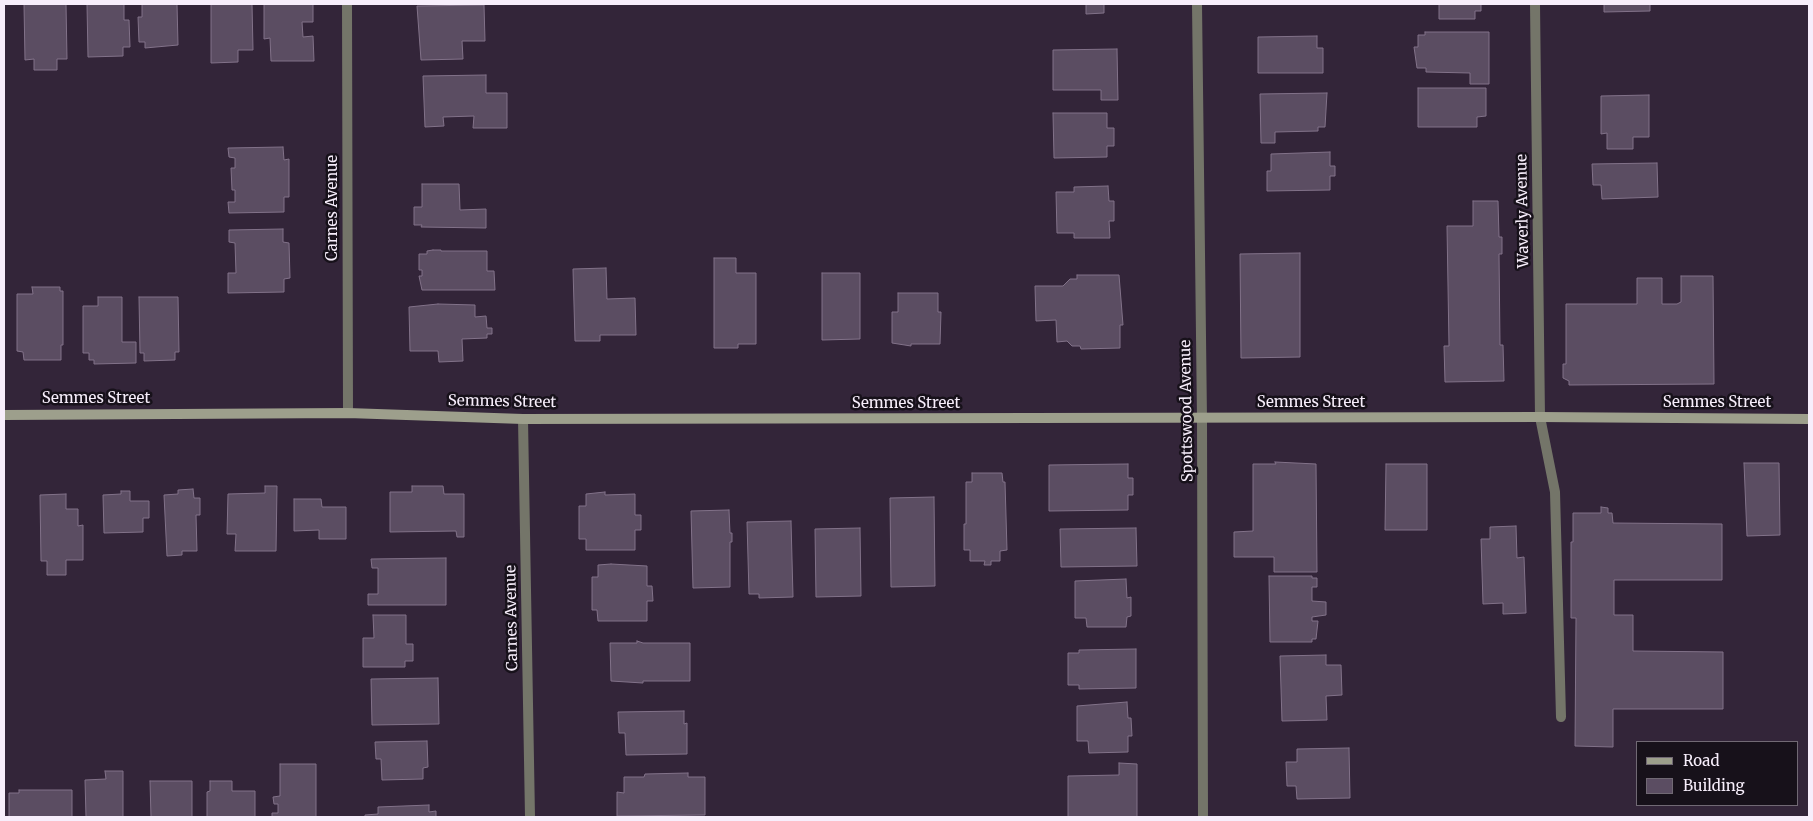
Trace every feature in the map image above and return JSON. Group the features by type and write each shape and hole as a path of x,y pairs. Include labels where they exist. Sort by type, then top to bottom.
{"main road":[{"name":"Semmes Street","path":"4,415 348,413 524,419 1540,417 1809,419"}],"street":[{"name":"Carnes Avenue","path":"347,4 348,413"},
{"name":"Spottswood Avenue","path":"1197,4 1202,419 1203,817"},
{"name":"Waverly Avenue","path":"1535,4 1540,417 1555,492 1561,717"},
{"name":"Carnes Avenue","path":"524,419 530,817"}],"building":[{"path":"24,4 66,4 67,59 57,59 57,70 34,70 34,59 25,60"},
{"path":"87,4 124,4 124,20 129,20 130,47 123,47 123,56 88,57"},
{"path":"142,4 177,4 178,45 145,48 145,42 139,42 138,17 142,17"},
{"path":"211,4 252,4 253,50 238,50 238,62 211,63"},
{"path":"264,4 313,4 313,22 302,22 303,37 313,36 314,61 271,61 270,38 264,39"},
{"path":"1086,4 1104,4 1104,13 1086,14"},
{"path":"1439,4 1481,4 1481,11 1475,11 1475,19 1439,19"},
{"path":"1604,4 1650,4 1650,11 1604,12"},
{"path":"484,5 485,41 462,41 463,59 421,60 417,6"},
{"path":"1425,32 1489,32 1489,84 1470,84 1470,73 1426,72 1426,68 1417,68 1414,47 1418,47 1418,35 1425,35"},
{"path":"1317,36 1317,48 1323,48 1323,73 1258,73 1258,37"},
{"path":"1117,49 1118,100 1101,100 1101,90 1053,90 1053,50"},
{"path":"486,75 486,93 507,93 507,128 473,128 474,116 443,117 444,126 425,127 423,76"},
{"path":"1418,88 1486,88 1486,116 1477,117 1477,127 1418,127"},
{"path":"1327,93 1325,127 1318,127 1318,131 1275,132 1275,143 1261,143 1260,94"},
{"path":"1649,95 1649,137 1633,137 1633,149 1607,149 1607,133 1601,134 1601,96"},
{"path":"1053,113 1107,113 1107,128 1114,128 1114,146 1107,146 1107,157 1054,158"},
{"path":"283,147 284,160 289,159 289,197 284,197 284,212 229,213 228,202 235,202 235,190 232,190 231,168 235,168 235,158 229,157 228,148"},
{"path":"1330,152 1330,166 1335,166 1335,176 1330,176 1330,190 1267,191 1267,171 1271,171 1271,154"},
{"path":"1657,163 1658,197 1602,199 1601,185 1593,185 1592,164"},
{"path":"422,184 459,184 460,210 486,209 486,228 421,227 422,225 414,225 414,207 422,207"},
{"path":"1108,186 1109,201 1114,201 1114,221 1109,221 1110,238 1074,238 1074,233 1057,233 1056,192 1074,192 1074,187"},
{"path":"1473,201 1498,201 1499,237 1502,237 1502,254 1499,254 1500,345 1503,345 1504,381 1445,382 1444,346 1449,346 1447,226 1473,226"},
{"path":"283,229 283,242 289,243 290,278 284,279 284,292 228,293 228,273 236,273 235,243 229,242 229,230"},
{"path":"427,251 487,251 487,271 494,271 495,290 422,290 419,276 422,276 422,270 419,270 419,254 427,254"},
{"path":"1300,253 1300,357 1241,358 1240,254"},
{"path":"714,258 736,258 736,273 756,273 756,344 738,344 738,348 714,348"},
{"path":"606,268 607,299 635,298 636,335 600,335 600,341 575,341 573,269"},
{"path":"822,273 860,273 860,339 822,340"},
{"path":"1077,275 1119,275 1123,325 1120,325 1120,348 1081,349 1080,346 1072,346 1067,341 1057,342 1056,320 1036,321 1035,286 1063,286 1070,279 1077,279"},
{"path":"1681,276 1713,276 1714,384 1569,385 1569,381 1563,378 1563,364 1566,364 1566,304 1637,304 1637,278 1662,278 1662,304 1677,304 1681,302"},
{"path":"32,287 60,287 60,291 63,291 63,345 61,345 61,360 24,360 23,352 17,351 17,294 33,294"},
{"path":"898,293 938,293 938,312 941,312 940,344 911,344 911,346 892,343 892,312 898,312"},
{"path":"98,297 122,297 122,342 136,342 136,363 94,364 94,360 89,360 89,353 83,353 83,306 98,306"},
{"path":"139,297 178,297 179,352 175,352 175,360 144,361 144,353 140,353"},
{"path":"438,304 475,305 475,317 486,316 487,328 492,328 492,334 487,334 487,338 462,339 463,361 439,362 438,351 410,351 409,307"},
{"path":"1275,462 1316,464 1317,572 1274,572 1274,557 1234,557 1234,532 1253,531 1253,464 1276,464"},
{"path":"1744,463 1779,463 1780,535 1747,536"},
{"path":"1128,464 1128,478 1133,478 1133,495 1128,495 1128,510 1049,511 1049,465"},
{"path":"1386,464 1427,464 1427,530 1385,530"},
{"path":"972,473 1002,473 1003,482 1005,482 1007,550 1000,551 1000,561 991,561 991,565 984,565 985,561 970,561 970,550 964,550 966,482 972,482"},
{"path":"265,486 277,486 276,551 235,551 236,534 227,534 228,494 265,493"},
{"path":"412,486 443,486 444,494 464,494 464,537 457,537 456,531 390,532 390,492 412,492"},
{"path":"193,489 194,498 200,498 200,515 196,515 197,551 182,551 182,555 167,556 164,495 178,494 178,490"},
{"path":"121,491 130,491 130,501 149,501 149,518 143,518 143,532 104,533 103,495 121,494"},
{"path":"605,492 605,495 635,494 635,515 641,515 641,530 635,530 635,550 586,550 586,539 579,539 579,506 586,506 586,494"},
{"path":"66,494 66,509 78,509 78,526 83,525 83,560 66,560 66,575 47,575 47,561 41,561 40,495"},
{"path":"934,497 935,586 891,587 890,498"},
{"path":"294,499 321,499 322,507 346,507 346,539 319,539 319,530 294,531"},
{"path":"1601,507 1608,508 1608,513 1612,513 1613,523 1722,524 1722,580 1614,580 1614,615 1633,615 1633,651 1723,652 1723,709 1613,709 1613,747 1575,746 1576,618 1571,618 1573,513 1601,513"},
{"path":"729,510 730,533 732,533 732,542 730,542 730,587 693,588 691,511"},
{"path":"791,521 793,597 759,598 759,594 749,594 747,522"},
{"path":"1516,526 1517,558 1524,557 1526,613 1503,614 1503,603 1483,604 1481,539 1490,539 1490,527"},
{"path":"860,528 861,596 816,597 815,529"},
{"path":"1136,528 1137,566 1061,567 1060,529"},
{"path":"446,558 446,605 368,605 368,594 378,594 378,568 372,568 371,559"},
{"path":"598,565 647,566 647,586 652,586 653,601 647,601 647,621 598,621 597,610 592,610 592,577 598,577"},
{"path":"1269,576 1312,576 1312,578 1317,578 1317,587 1312,587 1312,601 1326,602 1326,615 1312,617 1312,621 1318,621 1316,639 1312,639 1312,642 1270,642"},
{"path":"1126,579 1127,598 1131,597 1131,616 1127,617 1126,627 1087,627 1086,618 1075,618 1075,581"},
{"path":"373,615 406,615 406,644 413,644 413,661 405,661 405,667 363,667 363,638 374,638"},
{"path":"637,641 643,643 690,643 690,681 643,681 643,683 611,681 610,643 637,643"},
{"path":"1136,649 1136,688 1079,689 1079,685 1068,685 1068,653 1079,653 1079,650"},
{"path":"1326,655 1326,665 1341,665 1342,695 1326,696 1327,720 1282,721 1280,656"},
{"path":"438,678 439,724 372,725 371,679"},
{"path":"1127,702 1128,718 1131,718 1132,736 1128,736 1128,752 1089,753 1088,741 1077,741 1077,706"},
{"path":"684,711 684,724 687,723 687,754 626,755 625,733 619,733 618,712"},
{"path":"427,741 428,767 423,768 423,779 382,780 381,759 376,759 375,742"},
{"path":"1349,748 1350,798 1297,799 1296,786 1287,786 1286,762 1297,762 1297,749"},
{"path":"1119,763 1137,764 1137,817 1068,817 1068,776 1119,775"},
{"path":"280,764 316,764 316,817 272,817 272,813 278,813 278,804 274,804 273,797 280,796"},
{"path":"105,771 123,771 123,817 86,817 85,780 106,779"},
{"path":"688,773 688,777 705,777 705,815 617,816 617,792 624,793 624,777 644,777 645,774"},
{"path":"150,781 192,781 192,817 151,817"},
{"path":"210,781 232,781 232,791 255,791 255,817 207,817 207,792 210,791"},
{"path":"19,790 72,790 72,817 9,817 9,793 19,793"},
{"path":"429,805 429,812 436,811 436,817 365,817 365,815 378,814 378,807"}]}
